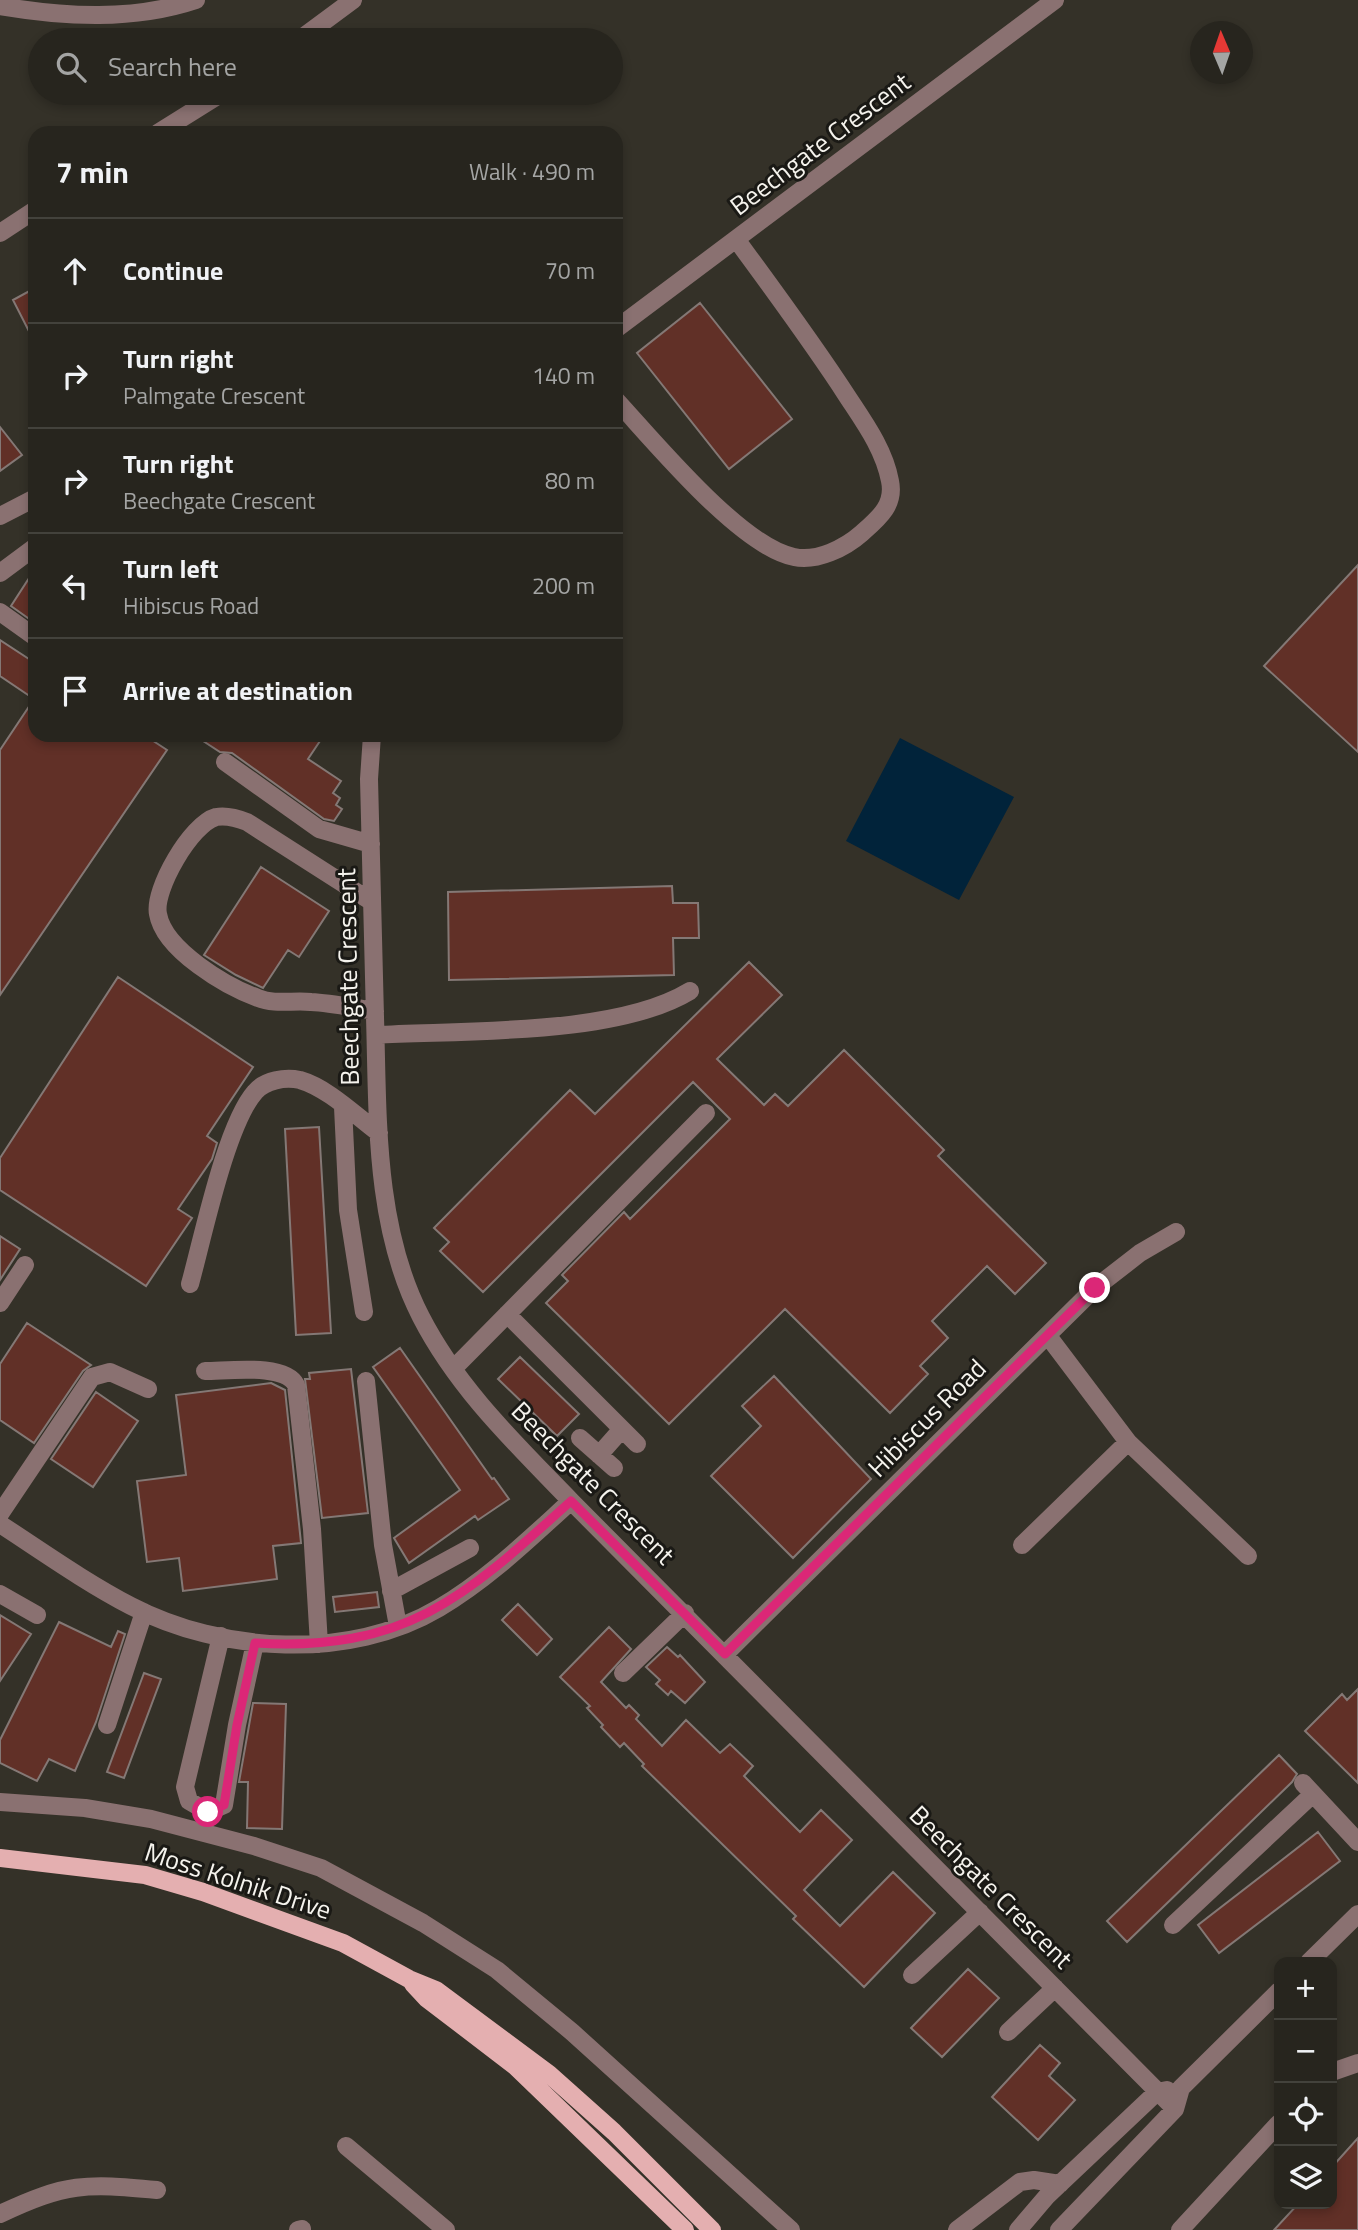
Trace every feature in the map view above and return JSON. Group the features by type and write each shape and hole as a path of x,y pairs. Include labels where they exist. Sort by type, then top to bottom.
{"main road":[{"name":"Moss Kolnik Drive","path":"0,1858 145,1875 203,1892 343,1943 408,1979 436,1990 549,2074 614,2132 712,2230"},
{"name":"Moss Kolnik Drive","path":"408,1979 426,1998 515,2066 685,2230"}],"street":[{"path":"0,6 67,16 106,16 147,11 196,0"},
{"path":"315,28 353,0"},
{"name":"Beechgate Crescent","path":"623,324 1055,0"},
{"path":"169,126 203,105"},
{"path":"0,233 28,215"},
{"path":"623,407 709,497 754,538 776,552 797,558 835,550 856,538 886,509 892,493 890,477 875,441 821,356 736,239"},
{"path":"0,516 28,502"},
{"path":"0,573 28,556"},
{"path":"0,612 28,632"},
{"name":"Beechgate Crescent","path":"372,742 372,902 380,1133 387,1211 405,1279 420,1316 478,1403 571,1501 1175,2109"},
{"path":"225,762 319,828 371,844"},
{"path":"372,902 247,822 225,816 208,820 193,834 162,887 157,913 164,931 184,954 255,997 276,1003 312,1002 375,1011"},
{"path":"376,1035 603,1020 646,1012 690,990"},
{"path":"190,1284 224,1162 244,1108 256,1090 269,1082 297,1080 311,1084 380,1133"},
{"path":"343,1107 348,1210 364,1312"},
{"path":"453,1369 706,1113"},
{"name":"Hibiscus Road","path":"725,1654 1121,1266 1176,1232"},
{"path":"0,1303 25,1265"},
{"path":"508,1314 638,1444"},
{"path":"1048,1336 1128,1442 1248,1556"},
{"path":"205,1371 281,1372 293,1379 296,1385 314,1553 319,1644"},
{"path":"0,1514 92,1377 110,1373 148,1389"},
{"path":"366,1381 380,1523 398,1626"},
{"path":"599,1455 622,1429"},
{"path":"580,1438 614,1468"},
{"path":"1022,1545 1128,1442"},
{"path":"0,1524 83,1579 144,1612 221,1636 255,1643 319,1644 349,1640 398,1626 437,1609 494,1571 571,1501"},
{"path":"391,1591 416,1580 470,1548"},
{"path":"0,1594 37,1615"},
{"path":"107,1724 144,1612"},
{"path":"623,1673 684,1613"},
{"path":"221,1636 198,1721 185,1787 189,1801 208,1812 224,1805 239,1714 255,1643"},
{"path":"1173,1925 1308,1789 1358,1842"},
{"path":"0,1802 85,1808 151,1819 254,1846 321,1868 423,1923 497,1970 535,2001 791,2230"},
{"path":"912,1975 980,1912"},
{"path":"1314,1957 1358,1914"},
{"path":"1008,2032 1055,1988"},
{"path":"1059,2230 1175,2109 1181,2088 1274,1996"},
{"path":"1337,2070 1358,2063"},
{"path":"1018,2230 1060,2184 1157,2092 1181,2088"},
{"path":"1180,2230 1274,2128"},
{"path":"346,2146 446,2230"},
{"path":"957,2230 1020,2182 1034,2180 1060,2184"},
{"path":"0,2214 54,2190 73,2186 157,2190"}],"water":[{"path":"900,738 1014,797 959,900 846,841"}],"building":[{"path":"28,292 28,329 13,300"},
{"path":"700,303 792,419 729,469 637,353"},
{"path":"0,427 22,455 0,471"},
{"path":"1358,565 1358,752 1264,666"},
{"path":"28,580 28,618 11,606"},
{"path":"0,640 28,658 28,695 0,676"},
{"path":"28,708 28,742 155,742 167,750 0,995 0,750"},
{"path":"205,742 319,742 308,759 341,781 333,793 340,798 336,805 342,809 334,821 324,819 232,753 220,752"},
{"path":"261,867 329,911 299,957 288,950 263,988 204,955"},
{"path":"672,886 673,903 698,903 699,938 673,938 674,975 449,980 448,892"},
{"path":"749,962 782,995 717,1059 764,1105 775,1094 788,1106 844,1050 944,1150 938,1156 1046,1263 1015,1294 987,1266 932,1321 948,1338 920,1366 928,1374 890,1413 785,1309 669,1424 546,1303 568,1281 562,1275 624,1212 630,1219 730,1119 693,1082 483,1292 440,1251 449,1242 434,1228 570,1090 595,1114"},
{"path":"118,977 253,1067 207,1136 217,1143 212,1159 178,1209 192,1218 146,1286 0,1190 0,1158"},
{"path":"319,1127 331,1333 296,1335 285,1129"},
{"path":"0,1236 20,1249 0,1280"},
{"path":"27,1323 91,1365 83,1371 34,1443 0,1420 0,1364"},
{"path":"400,1348 509,1499 478,1520 475,1516 409,1563 394,1538 460,1490 373,1367"},
{"path":"520,1357 579,1414 557,1436 498,1379"},
{"path":"351,1369 368,1513 322,1518 305,1379 310,1379 309,1373"},
{"path":"774,1376 871,1479 793,1558 711,1476 761,1426 742,1406"},
{"path":"271,1383 285,1390 301,1543 273,1546 277,1579 183,1591 179,1558 147,1562 137,1481 186,1475 176,1395"},
{"path":"96,1392 138,1421 93,1487 51,1459"},
{"path":"377,1592 379,1607 335,1612 333,1597"},
{"path":"518,1604 552,1639 537,1655 502,1620"},
{"path":"0,1615 31,1634 0,1681"},
{"path":"59,1622 111,1647 118,1631 125,1634 96,1722 75,1771 49,1759 37,1781 0,1763 0,1740"},
{"path":"609,1627 631,1649 601,1682 626,1708 629,1705 639,1715 636,1719 662,1746 686,1720 720,1753 730,1744 753,1766 744,1776 800,1832 821,1810 852,1840 804,1890 840,1926 893,1872 935,1913 864,1987 793,1919 796,1916 642,1766 644,1764 624,1743 620,1747 587,1708 590,1706 560,1677"},
{"path":"667,1647 678,1657 680,1655 705,1682 685,1703 671,1691 668,1695 656,1684 660,1680 646,1667"},
{"path":"144,1673 161,1679 124,1778 107,1772"},
{"path":"1358,1689 1358,1783 1305,1731 1342,1694 1347,1700"},
{"path":"253,1703 286,1704 282,1829 247,1828 248,1782 239,1782"},
{"path":"1279,1755 1297,1774 1292,1782 1127,1942 1107,1921"},
{"path":"1318,1832 1340,1861 1219,1953 1198,1925"},
{"path":"968,1969 999,1998 942,2057 911,2028"},
{"path":"1040,2045 1060,2063 1049,2076 1075,2100 1038,2140 992,2097"},
{"path":"1358,2138 1358,2230 1274,2230 1293,2209 1337,2209 1337,2161"}],"route":[{"path":"208,1812 216,1811 224,1805 237,1725 255,1643 319,1644 376,1634 406,1623 437,1609 494,1571 571,1501 725,1654 1095,1288"}]}
